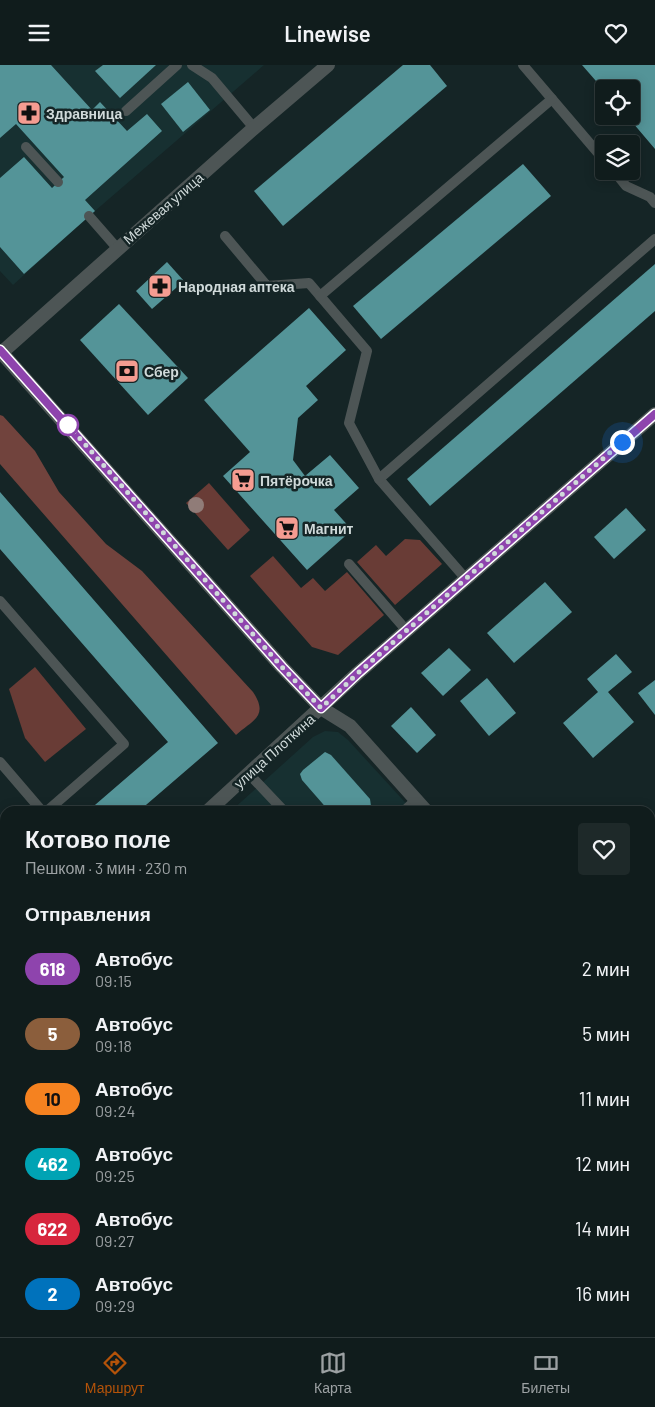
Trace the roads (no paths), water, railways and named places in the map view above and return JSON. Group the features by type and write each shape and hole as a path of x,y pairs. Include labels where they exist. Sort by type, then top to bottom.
{"street":[{"name":"Межевая улица","path":"1,352 328,65"},
{"path":"1,352 282,667 321,708 350,726 421,806"},
{"name":"улица Плоткина","path":"214,806 407,631 655,414"}],"lane":[{"path":"126,111 177,65"},
{"path":"192,65 212,78 254,128"},
{"path":"523,65 595,149"},
{"path":"320,297 552,99"},
{"path":"26,147 58,183"},
{"path":"621,180 626,186 653,198"},
{"path":"89,216 117,249"},
{"path":"225,236 267,286 309,283 367,351 349,423 379,479 466,579"},
{"path":"379,479 655,239"},
{"path":"349,564 407,631"},
{"path":"0,601 124,744 52,806"},
{"path":"0,762 38,806"},
{"path":"249,774 279,806"},
{"path":"409,806 416,800"}],"place":[{"name":"Здравница","path":"29,113"},
{"name":"Народная аптека","path":"160,286"},
{"name":"Сбер","path":"127,371"},
{"name":"Пятёрочка","path":"243,480"},
{"name":"Магнит","path":"287,528"}]}
